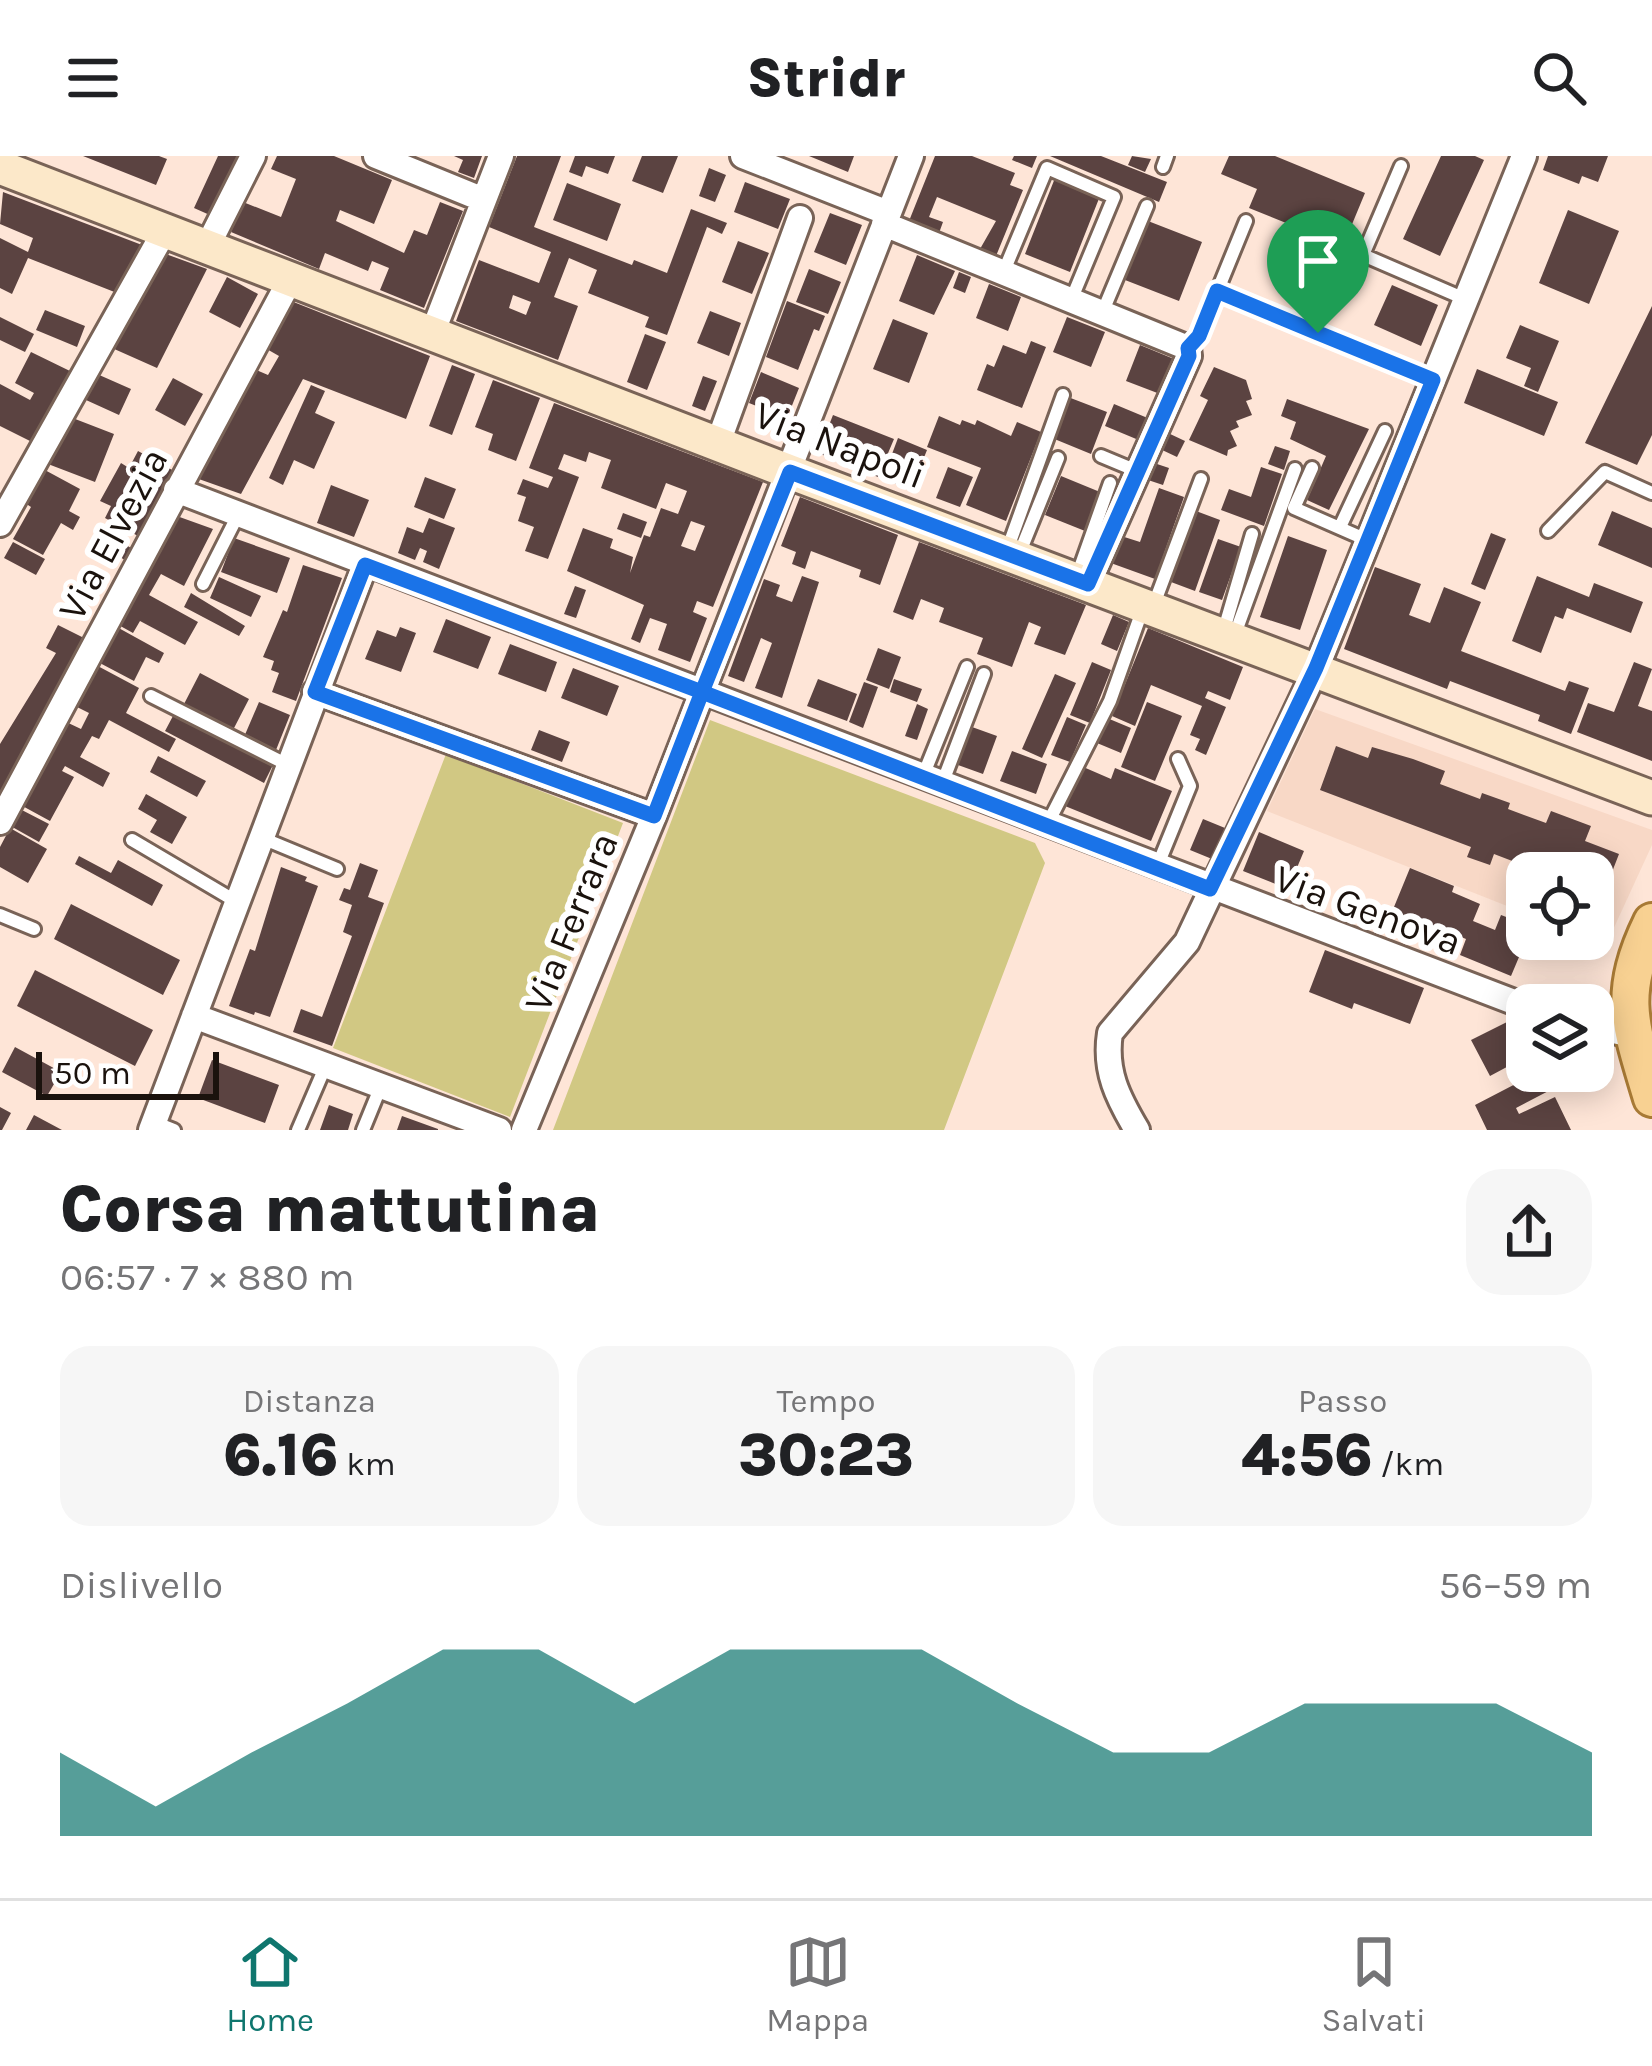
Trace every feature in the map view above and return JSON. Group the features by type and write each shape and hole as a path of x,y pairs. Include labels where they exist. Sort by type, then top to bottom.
{"main road":[{"name":"Via Napoli","path":"20,167 164,232 1652,798"},
{"path":"1652,922 1631,976 1628,1000 1652,1098"}],"street":[{"path":"207,248 254,156"},
{"path":"376,156 484,200"},
{"path":"432,334 501,156"},
{"path":"743,156 1188,348 1189,356 1138,471 1082,582"},
{"name":"Via Ferrara","path":"524,1130 654,816 911,156"},
{"path":"1137,1130 1114,1092 1110,1033 1187,942 1316,668 1524,156"},
{"path":"718,443 800,218"},
{"path":"0,524 164,232"},
{"name":"Via Elvezia","path":"0,821 290,280"},
{"name":"Via Genova","path":"176,490 1506,999"},
{"path":"160,1127 194,1016 365,565"},
{"path":"315,692 654,816"},
{"path":"194,1016 500,1130"},
{"path":"1614,1031 1633,1035"}],"lane":[{"path":"1401,166 1363,255 1466,300"},
{"path":"1004,271 1047,168 1114,197 1072,298"},
{"path":"1103,311 1147,206"},
{"path":"1188,348 1199,336 1246,221"},
{"path":"1217,291 1433,380"},
{"path":"1012,556 1063,395"},
{"path":"1340,527 1385,431"},
{"path":"1101,456 1138,471"},
{"path":"1012,556 1058,458"},
{"path":"1312,468 1294,508 1368,541"},
{"path":"1228,636 1294,469"},
{"path":"1548,531 1605,472 1652,492"},
{"path":"1047,826 1110,701 1201,479"},
{"path":"1082,582 1110,483"},
{"path":"203,584 238,515"},
{"path":"1228,636 1252,534"},
{"path":"932,781 967,667"},
{"path":"932,781 984,674"},
{"path":"151,697 288,765"},
{"path":"1157,868 1190,786 1178,759"},
{"path":"260,838 337,869"},
{"path":"132,840 236,902"},
{"path":"0,915 34,928"},
{"path":"298,1130 326,1066"},
{"path":"363,1130 381,1086"}],"shaded area":[{"path":"1315,709 1652,830 1652,845 1614,928 1614,852 1506,852 1506,906 1267,811"},
{"path":"710,720 1035,843 1045,863 944,1130 553,1130"},
{"path":"446,754 623,823 510,1117 333,1048"}],"building":[{"path":"83,156 159,156 167,159 156,185"},
{"path":"218,156 240,156 212,216 194,208"},
{"path":"277,156 334,156 392,180 374,224 340,210 336,221 404,253 414,230 427,235 440,202 463,211 424,308 380,290 389,268 372,261 368,271 325,253 319,269 231,232 243,202 281,217 296,179 271,169"},
{"path":"454,156 482,156 474,178 458,172 463,160"},
{"path":"517,156 561,156 534,227 632,265 634,260 667,273 691,209 727,223 722,234 707,227 667,335 645,327 649,317 588,293 597,270 569,258 554,297 578,306 558,360 456,321 479,260 539,283 551,252 489,227","holes":["513,295 531,302 526,315 509,308"]},
{"path":"575,156 615,156 608,174 586,166 582,177 569,172"},
{"path":"642,156 678,156 663,193 632,181"},
{"path":"809,156 854,156 848,172"},
{"path":"935,156 972,156 1015,173 1010,185 1023,190 996,256 980,249 996,221 937,197 929,217 943,222 939,233 909,221"},
{"path":"1014,156 1037,156 1032,168 1012,160"},
{"path":"1050,156 1101,156 1167,182 1159,202"},
{"path":"1132,156 1151,159 1145,172 1128,165"},
{"path":"1229,156 1275,156 1365,193 1343,246 1249,208 1257,189 1221,174"},
{"path":"1441,156 1484,160 1440,256 1403,239"},
{"path":"1548,156 1608,156 1598,182 1582,176 1579,184 1543,170"},
{"path":"709,168 726,175 715,202 699,196"},
{"path":"1055,178 1100,196 1070,272 1025,254"},
{"path":"745,182 790,199 778,229 734,212"},
{"path":"567,183 621,204 607,241 553,220"},
{"path":"3,192 142,245 117,293 28,258 12,294 0,288 0,238 28,252 33,238 0,224"},
{"path":"1568,210 1619,231 1589,304 1539,283"},
{"path":"830,213 862,225 846,265 814,252"},
{"path":"1148,221 1202,242 1179,301 1125,280"},
{"path":"738,241 769,253 752,294 722,282"},
{"path":"163,253 207,269 157,368 112,348"},
{"path":"917,255 955,271 934,315 899,301"},
{"path":"809,269 841,282 828,314 796,302"},
{"path":"959,272 971,277 965,293 953,288"},
{"path":"227,277 258,294 240,328 209,312"},
{"path":"989,284 1021,297 1008,331 976,318"},
{"path":"1392,285 1438,305 1421,346 1374,325"},
{"path":"291,301 430,356 406,419 303,379 241,494 196,478 252,368 268,375 279,356 265,348"},
{"path":"787,301 825,316 819,331 814,329 798,370 766,357"},
{"path":"1652,306 1652,435 1637,465 1585,443"},
{"path":"45,310 85,326 77,347 36,330"},
{"path":"710,311 741,323 729,356 697,343"},
{"path":"0,317 34,334 25,352 0,340"},
{"path":"1067,317 1105,332 1091,367 1053,352"},
{"path":"893,319 928,333 909,383 873,369"},
{"path":"1520,325 1559,341 1538,392 1524,386 1531,368 1506,358"},
{"path":"645,334 666,342 647,390 627,382"},
{"path":"1031,341 1046,347 1022,408 977,390 987,364 994,367 1003,345 1026,354"},
{"path":"1140,345 1174,359 1160,394 1126,381"},
{"path":"31,352 72,372 36,444 0,426 0,384 30,400 34,393 15,383"},
{"path":"452,365 475,374 452,435 429,426"},
{"path":"1214,367 1246,380 1252,399 1246,401 1252,415 1236,421 1239,427 1230,431 1237,446 1227,456 1189,440 1208,400 1200,396"},
{"path":"1477,369 1558,402 1544,436 1464,403"},
{"path":"761,372 799,388 787,418 749,403"},
{"path":"97,374 131,389 119,415 86,400"},
{"path":"703,376 717,381 705,411 692,406"},
{"path":"173,378 203,394 185,426 155,410"},
{"path":"493,380 540,398 516,461 488,450 493,434 475,427"},
{"path":"311,385 325,391 315,413 335,422 314,469 294,460 283,485 269,478"},
{"path":"1068,397 1107,412 1091,454 1052,438"},
{"path":"1287,399 1369,429 1329,510 1307,500 1326,456 1290,439 1296,422 1281,416"},
{"path":"554,403 763,482 713,607 697,601 693,612 707,618 690,662 658,650 667,624 650,618 640,643 631,639 644,605 567,571 583,528 613,539 610,548 633,557 630,573 644,535 650,537 661,508 678,514 687,491 666,483 656,509 601,488 611,460 589,452 586,462 564,454 558,469 579,477 548,559 525,551 534,527 518,521 526,497 517,494 523,479 548,488 553,477 529,468","holes":["691,521 705,526 695,551 681,546"]},
{"path":"1114,404 1150,419 1141,441 1105,426"},
{"path":"833,415 894,439 878,477 818,453"},
{"path":"939,416 960,425 962,420 975,425 977,420 1011,436 1017,422 1041,432 1006,521 966,505 981,468 927,447"},
{"path":"70,417 114,434 95,482 48,464"},
{"path":"1168,433 1185,441 1177,457 1160,449"},
{"path":"898,438 927,450 911,490 883,478"},
{"path":"1275,446 1290,451 1284,470 1268,464"},
{"path":"138,451 174,471 138,536 105,518 111,506 100,501 121,463 129,468"},
{"path":"1151,462 1169,468 1163,485 1145,479"},
{"path":"948,467 973,477 960,507 936,498"},
{"path":"1261,467 1282,474 1264,526 1221,510 1229,489 1251,497"},
{"path":"43,469 80,489 69,511 80,517 73,530 61,523 43,555 13,539 31,507 25,503"},
{"path":"1061,476 1100,492 1085,531 1045,515"},
{"path":"425,477 456,489 444,519 414,507"},
{"path":"331,485 369,500 354,537 317,523"},
{"path":"1159,488 1184,497 1155,579 1108,562 1118,535 1140,542"},
{"path":"800,497 898,535 880,585 859,577 861,570 811,551 805,569 792,564 796,552 781,546"},
{"path":"1196,511 1220,520 1195,591 1171,582"},
{"path":"1612,511 1652,528 1652,568 1598,545"},
{"path":"623,513 647,522 641,538 617,529"},
{"path":"174,515 213,529 184,586 161,574 149,595 198,622 185,645 140,621 133,633 115,623"},
{"path":"429,518 455,528 439,569 423,562 427,551 420,548 415,560 398,553 407,527 423,533"},
{"path":"1491,533 1506,539 1485,590 1471,584"},
{"path":"1288,536 1327,550 1300,630 1260,617"},
{"path":"234,538 290,558 277,593 221,572"},
{"path":"116,539 131,548 125,560 109,551"},
{"path":"1218,539 1241,547 1222,600 1199,592"},
{"path":"13,542 45,559 36,575 4,558"},
{"path":"919,542 1086,605 1065,655 1034,644 1041,627 1029,622 1012,667 977,654 983,638 939,622 944,608 921,599 913,620 893,612"},
{"path":"303,565 342,578 296,701 272,692 279,673 271,670 274,661 263,657 283,610 287,612"},
{"path":"1375,567 1421,584 1409,615 1430,623 1444,587 1481,602 1461,651 1565,691 1569,681 1589,688 1571,734 1538,721 1540,715 1450,681 1447,689 1344,649"},
{"path":"802,576 819,582 782,698 755,688 772,643 761,638 744,682 728,676 764,579 780,585 776,596 792,602"},
{"path":"1537,576 1589,597 1594,583 1643,602 1631,633 1567,608 1563,619 1555,616 1541,653 1512,641"},
{"path":"219,577 261,596 251,617 210,598"},
{"path":"575,586 586,590 576,618 564,614"},
{"path":"191,593 245,626 239,636 184,607"},
{"path":"1113,615 1129,622 1117,651 1101,644"},
{"path":"446,619 491,637 478,669 433,652"},
{"path":"58,625 84,638 0,796 0,744 56,653 46,648"},
{"path":"115,626 164,653 159,663 146,657 134,681 96,661"},
{"path":"400,627 416,633 401,672 365,659 377,630 396,637"},
{"path":"1148,628 1243,667 1230,700 1208,691 1205,698 1226,707 1206,755 1195,750 1200,739 1190,735 1202,706 1151,685 1135,726 1112,716"},
{"path":"510,644 557,662 546,692 498,674"},
{"path":"878,648 901,657 889,689 866,680"},
{"path":"1092,662 1111,670 1090,723 1070,715"},
{"path":"1634,662 1652,669 1638,706 1652,711 1652,761 1577,732 1588,703 1614,712"},
{"path":"94,664 139,688 126,713 176,739 169,752 109,720 99,739 92,736 80,757 110,773 103,787 65,766 62,771 74,777 50,821 17,803 62,720 81,729 89,713 73,705"},
{"path":"573,668 619,686 607,716 561,698"},
{"path":"200,673 249,699 233,730 184,704"},
{"path":"1055,674 1076,683 1042,758 1022,749"},
{"path":"818,679 857,694 847,721 807,706"},
{"path":"894,679 922,689 917,702 890,692"},
{"path":"864,682 878,687 863,728 849,722"},
{"path":"259,702 290,715 276,750 244,737"},
{"path":"1147,702 1182,716 1155,781 1121,767"},
{"path":"917,704 928,709 917,740 905,736"},
{"path":"173,716 273,765 264,783 165,731"},
{"path":"1067,717 1086,725 1070,762 1051,755"},
{"path":"1107,718 1131,728 1121,753 1097,743"},
{"path":"972,727 997,736 983,774 958,765"},
{"path":"539,730 570,742 562,762 531,750"},
{"path":"1336,746 1368,758 1372,747 1445,771 1440,784 1480,799 1482,793 1510,803 1508,809 1546,823 1551,811 1591,826 1585,841 1614,852 1506,852 1506,859 1494,854 1490,865 1467,857 1471,847 1320,790"},
{"path":"1012,751 1047,764 1036,794 1000,781"},
{"path":"158,756 206,781 197,797 150,772"},
{"path":"1081,766 1111,779 1115,768 1172,791 1151,841 1065,806"},
{"path":"146,794 187,817 172,844 150,832 157,820 138,809"},
{"path":"16,807 49,824 39,842 7,824"},
{"path":"1203,819 1225,828 1212,859 1190,850"},
{"path":"10,828 47,849 28,883 0,867 0,847"},
{"path":"1259,832 1304,851 1288,889 1243,871"},
{"path":"79,856 111,873 118,860 163,885 152,906 75,864"},
{"path":"360,863 378,870 368,897 384,903 332,1046 293,1032 301,1009 322,1017 352,936 343,932 352,905 339,900 344,888 350,890"},
{"path":"281,867 318,886 270,1017 254,1015 229,1006 250,949 255,951"},
{"path":"1410,868 1454,886 1452,892 1480,904 1473,921 1495,930 1501,915 1506,917 1506,960 1518,960 1511,976 1460,955 1466,939 1437,927 1431,943 1387,924"},
{"path":"71,904 180,960 163,995 54,939"},
{"path":"1325,950 1424,988 1410,1024 1309,992"},
{"path":"35,970 153,1030 135,1066 17,1006"},
{"path":"1506,1022 1506,1067 1490,1076 1471,1040"},
{"path":"15,1047 61,1072 47,1096 2,1072"},
{"path":"212,1060 279,1085 265,1123 198,1098"},
{"path":"1506,1089 1547,1092 1516,1108 1519,1114 1555,1097 1571,1130 1487,1130 1475,1105"},
{"path":"329,1105 353,1114 348,1130 320,1130"},
{"path":"0,1107 11,1113 2,1130 0,1130"},
{"path":"34,1115 62,1130 26,1130"},
{"path":"402,1116 438,1129 438,1130 397,1130"}],"route":[{"path":"1318,333 1217,291 1088,584 790,472 702,692 365,565 315,692 654,816 702,692 1210,889 1316,668 1433,380 1318,333"}]}
